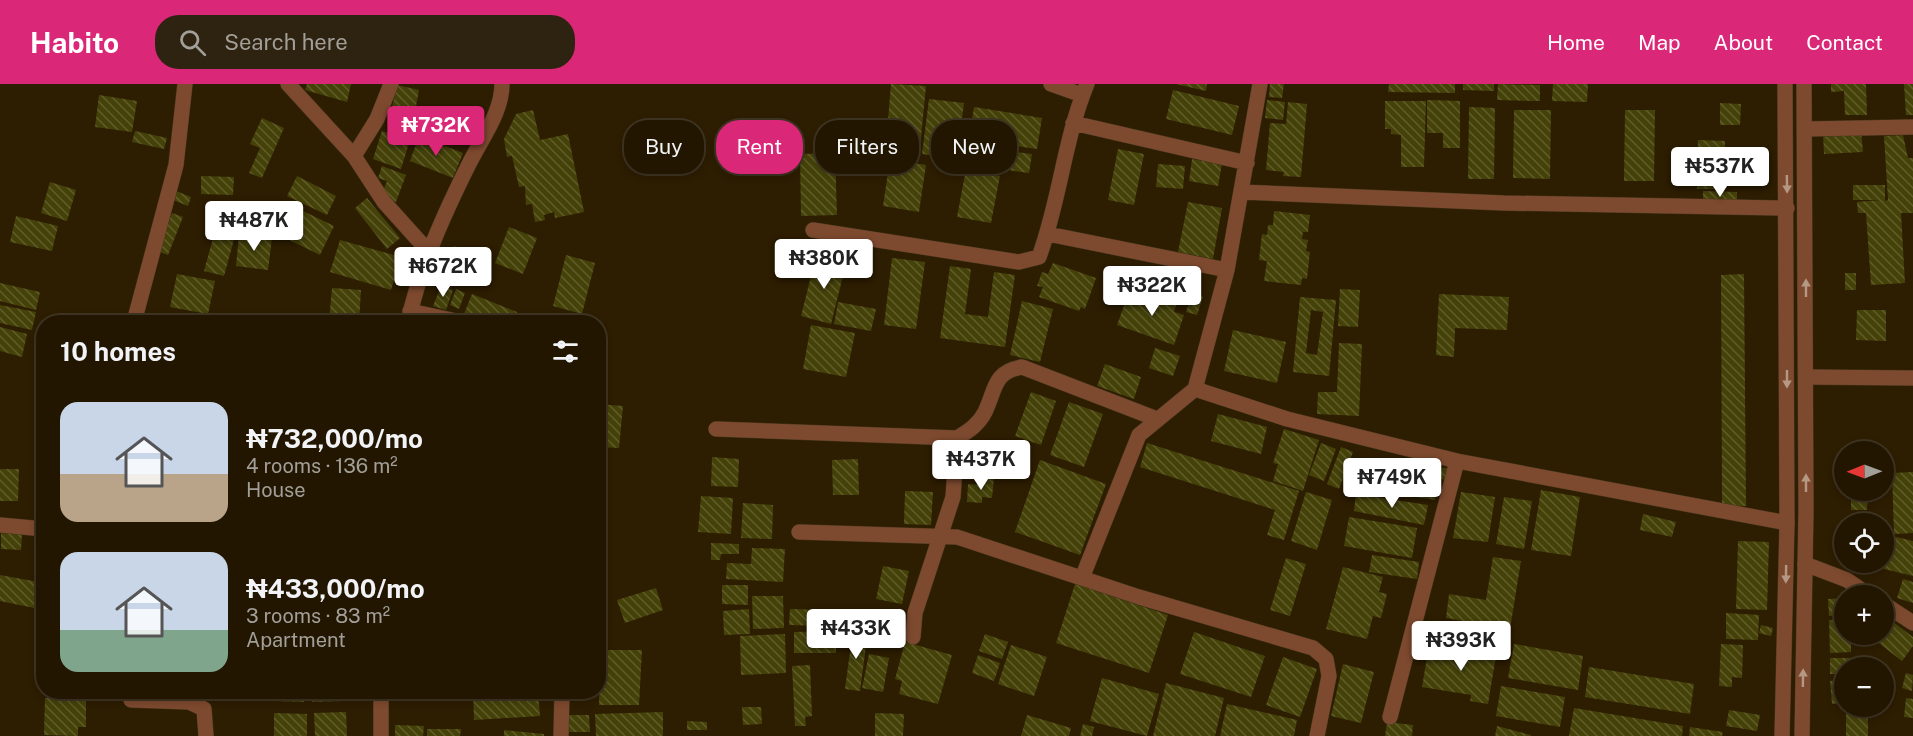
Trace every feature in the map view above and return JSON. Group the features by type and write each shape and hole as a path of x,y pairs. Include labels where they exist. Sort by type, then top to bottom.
{"street":[{"path":"136,315 176,165 185,84"},
{"path":"288,84 354,156 384,202 429,252"},
{"path":"354,156 377,119 391,84"},
{"path":"410,315 429,252 468,165 498,108 502,84"},
{"path":"813,230 1019,262 1039,257 1048,234 1073,123 1085,89 1051,84"},
{"path":"1082,578 1139,435 1196,389 1227,270 1260,84"},
{"path":"1782,736 1787,523 1785,84"},
{"path":"1802,736 1806,377 1804,84"},
{"path":"1073,123 1247,163"},
{"path":"1805,129 1913,127"},
{"path":"1241,192 1504,203 1787,208"},
{"path":"1048,234 1227,270"},
{"path":"716,429 957,438 974,428 985,413 996,382 1008,370 1022,367 1157,419"},
{"path":"1806,377 1913,378"},
{"path":"1196,389 1287,419 1457,461 1787,523"},
{"path":"913,637 915,613 953,497 957,438"},
{"path":"1390,717 1457,461"},
{"path":"0,525 36,528"},
{"path":"799,532 957,537 1082,578 1313,648 1326,658 1329,676 1317,736"},
{"path":"1805,564 1854,585"},
{"path":"1894,611 1913,623"},
{"path":"381,699 381,736"},
{"path":"561,736 562,699"},
{"path":"131,700 189,702 197,705 204,709 206,736"}],"building":[{"path":"307,84 351,84 347,102 305,90"},
{"path":"891,84 926,86 920,147 919,120 888,120"},
{"path":"1176,84 1207,84 1206,91"},
{"path":"1270,84 1284,84 1282,98 1269,97"},
{"path":"1389,84 1455,84 1455,93 1388,92"},
{"path":"1463,84 1494,84 1494,91 1463,90"},
{"path":"1498,84 1540,85 1540,101 1497,100"},
{"path":"1553,84 1588,84 1587,102 1552,101"},
{"path":"1831,84 1866,84 1867,115 1845,115 1844,91 1831,92"},
{"path":"1904,84 1913,84 1913,115 1906,115"},
{"path":"397,85 419,90 414,117 391,112"},
{"path":"1173,90 1239,106 1232,135 1166,119"},
{"path":"99,95 137,101 132,132 95,127"},
{"path":"929,99 964,103 962,120 931,120 931,155 922,154"},
{"path":"1267,100 1285,102 1283,120 1265,118"},
{"path":"1427,100 1460,101 1460,148 1443,148 1443,133 1427,133"},
{"path":"1385,101 1426,101 1424,167 1401,167 1401,135 1391,134 1391,129 1385,129"},
{"path":"1288,102 1307,104 1301,177 1283,176 1284,172 1266,170 1270,123 1286,124"},
{"path":"1720,103 1741,104 1740,125 1720,125"},
{"path":"974,107 1042,118 1037,149 1017,146 1017,120 972,120"},
{"path":"1469,107 1495,108 1494,179 1468,179"},
{"path":"533,110 540,140 568,134 584,212 555,218 554,212 544,215 545,220 535,222 532,204 526,205 525,186 519,187 512,156 507,157 504,139 516,114"},
{"path":"1514,110 1551,110 1550,179 1513,178"},
{"path":"1625,110 1655,110 1654,181 1624,181"},
{"path":"262,118 284,128 262,178 249,173 260,148 250,144"},
{"path":"1861,130 1863,152 1824,154 1823,133"},
{"path":"135,131 167,138 164,149 132,142"},
{"path":"382,131 410,140 401,169 373,159"},
{"path":"1903,135 1908,158 1913,158 1913,213 1901,213 1905,283 1871,285 1866,213 1858,213 1857,202 1881,200 1853,200 1853,185 1885,185 1885,201 1888,200 1884,136"},
{"path":"419,136 463,153 453,178 410,161"},
{"path":"1698,140 1725,141 1725,189 1697,189"},
{"path":"1118,149 1144,154 1134,205 1108,200"},
{"path":"1017,152 1032,154 1029,173 1017,171"},
{"path":"803,154 815,154 815,174 836,174 837,215 801,216 800,174 803,174"},
{"path":"1192,159 1222,164 1218,186 1189,181"},
{"path":"919,164 926,165 919,212 883,206 888,174 919,174"},
{"path":"1158,164 1185,166 1183,189 1156,187"},
{"path":"382,166 406,175 396,202 381,196 387,181 378,178"},
{"path":"965,174 1000,176 991,223 957,217"},
{"path":"201,176 234,177 233,195 201,194"},
{"path":"297,176 336,196 327,215 287,196"},
{"path":"50,182 76,190 67,221 41,213"},
{"path":"176,191 191,197 188,206 173,200"},
{"path":"1703,191 1737,192 1737,204 1703,204"},
{"path":"367,198 400,238 387,249 355,208"},
{"path":"1188,202 1222,208 1213,259 1178,252"},
{"path":"297,208 334,226 320,255 283,237"},
{"path":"221,209 241,214 224,276 204,271"},
{"path":"1274,211 1310,215 1308,232 1303,232 1302,239 1308,240 1306,251 1310,252 1307,279 1302,278 1301,285 1264,281 1267,261 1259,260 1262,234 1267,235 1268,225 1273,225"},
{"path":"172,213 183,217 168,255 157,251"},
{"path":"16,216 58,226 52,251 10,242"},
{"path":"509,227 537,238 523,274 495,263"},
{"path":"239,235 272,238 268,270 236,266"},
{"path":"340,240 401,257 391,290 330,272"},
{"path":"454,246 464,250 458,265 448,261"},
{"path":"566,255 595,263 582,314 553,306"},
{"path":"816,256 846,264 831,324 801,316"},
{"path":"892,258 925,262 916,329 884,325"},
{"path":"1053,263 1096,278 1085,309 1081,307 1079,311 1039,297 1043,287 1037,286 1042,272 1048,274"},
{"path":"950,266 971,269 965,314 988,317 994,272 1015,275 1005,347 940,338"},
{"path":"1117,271 1125,274 1120,288 1112,285"},
{"path":"1845,273 1856,273 1856,290 1845,290"},
{"path":"177,274 215,281 208,314 170,307"},
{"path":"1744,274 1746,506 1722,506 1721,275"},
{"path":"0,283 40,292 36,310 0,301"},
{"path":"441,286 453,290 446,310 433,306"},
{"path":"332,288 361,290 359,315 330,315"},
{"path":"456,289 465,293 459,309 450,305"},
{"path":"1340,289 1360,290 1358,327 1338,326"},
{"path":"1156,291 1178,299 1174,312 1184,315 1174,345 1117,325 1129,292 1152,300"},
{"path":"1192,293 1203,297 1197,315 1186,312"},
{"path":"472,294 517,312 516,315 464,314"},
{"path":"1439,294 1509,297 1507,330 1455,328 1454,357 1436,355"},
{"path":"1300,297 1336,300 1329,376 1293,372","holes":["1311,310 1323,312 1317,355 1306,353"]},
{"path":"1022,301 1053,309 1040,362 1010,355"},
{"path":"838,302 876,309 871,331 834,324"},
{"path":"0,305 36,312 32,330 0,323"},
{"path":"1857,310 1886,310 1886,341 1856,340"},
{"path":"811,325 855,333 846,377 803,369"},
{"path":"0,327 27,334 22,357 0,351"},
{"path":"1233,330 1286,342 1277,383 1224,371"},
{"path":"1339,343 1362,344 1359,416 1317,414 1318,392 1337,392"},
{"path":"1155,348 1180,356 1173,376 1149,368"},
{"path":"1105,364 1141,377 1134,399 1097,386"},
{"path":"1031,392 1056,401 1041,445 1015,436"},
{"path":"1069,402 1103,414 1084,467 1050,455"},
{"path":"606,405 623,406 619,448 606,447"},
{"path":"1218,414 1267,427 1261,454 1211,441"},
{"path":"1284,429 1319,440 1303,491 1273,481 1278,464 1273,463"},
{"path":"1147,443 1299,491 1284,540 1267,535 1275,510 1140,467"},
{"path":"1321,443 1336,449 1324,481 1309,475"},
{"path":"1341,447 1353,452 1339,489 1327,484"},
{"path":"712,457 739,459 738,487 711,486"},
{"path":"858,459 859,495 833,495 832,460"},
{"path":"1366,459 1432,469 1432,466 1450,469 1448,480 1432,478 1431,484 1437,485 1435,500 1361,488"},
{"path":"1040,460 1106,484 1080,555 1015,532"},
{"path":"0,469 19,469 18,501 0,501"},
{"path":"1913,472 1913,533 1894,534 1894,473"},
{"path":"983,477 994,478 992,498 982,497 982,503 967,502 968,484 982,485"},
{"path":"1541,490 1580,497 1571,556 1531,550"},
{"path":"905,491 933,492 931,525 904,524"},
{"path":"1306,492 1332,500 1317,550 1291,541"},
{"path":"1461,492 1495,497 1488,542 1453,538"},
{"path":"1356,494 1428,505 1424,525 1354,511"},
{"path":"701,496 733,498 731,534 698,532"},
{"path":"1504,497 1532,501 1524,549 1496,544"},
{"path":"1851,501 1867,501 1867,510 1851,510"},
{"path":"743,503 773,505 772,539 741,538"},
{"path":"1643,514 1676,522 1672,537 1640,530"},
{"path":"1349,517 1417,528 1412,558 1344,546"},
{"path":"1,533 22,534 21,550 1,549"},
{"path":"1894,536 1913,541 1913,576 1894,571"},
{"path":"1738,541 1769,542 1767,610 1736,609"},
{"path":"711,543 739,544 739,554 721,554 720,560 711,560"},
{"path":"752,548 785,549 783,582 726,579 727,563 751,564"},
{"path":"1372,555 1419,562 1417,579 1369,572"},
{"path":"1493,557 1521,561 1510,629 1446,618 1449,594 1486,600"},
{"path":"1286,558 1306,564 1290,616 1270,610"},
{"path":"883,566 909,571 902,604 876,599"},
{"path":"1343,567 1383,577 1379,592 1387,594 1381,618 1373,616 1367,639 1326,629"},
{"path":"0,575 36,582 36,608 0,601"},
{"path":"1903,579 1913,582 1913,603 1897,598"},
{"path":"1075,584 1168,615 1149,673 1056,643"},
{"path":"722,585 748,585 748,605 722,604"},
{"path":"656,588 663,610 625,623 617,600"},
{"path":"752,596 783,596 784,628 753,629"},
{"path":"1828,599 1834,599 1834,616 1829,616"},
{"path":"749,609 750,634 724,635 723,611"},
{"path":"790,609 861,611 861,627 789,625"},
{"path":"1726,613 1759,615 1758,640 1726,639"},
{"path":"1829,620 1834,620 1834,645 1851,645 1851,652 1830,653"},
{"path":"1894,623 1913,637 1913,646 1902,661 1881,645 1894,645"},
{"path":"1761,625 1773,628 1771,636 1759,633"},
{"path":"853,629 868,631 860,691 845,689"},
{"path":"836,631 836,653 794,653 794,632"},
{"path":"1194,632 1265,656 1251,697 1180,674"},
{"path":"785,634 786,673 741,675 740,636"},
{"path":"985,634 1008,642 1002,659 979,651"},
{"path":"905,642 952,655 938,704 899,694 902,681 895,679"},
{"path":"1514,644 1583,656 1578,690 1508,678"},
{"path":"1721,644 1743,645 1742,678 1732,677 1732,687 1719,686"},
{"path":"1011,645 1047,657 1034,696 998,684"},
{"path":"1429,645 1479,653 1480,648 1497,650 1488,704 1470,701 1471,695 1422,687"},
{"path":"606,650 642,650 639,705 599,705 599,699 606,699"},
{"path":"869,654 889,658 883,692 862,688"},
{"path":"978,655 1000,663 994,681 972,673"},
{"path":"1283,657 1317,669 1300,717 1266,705"},
{"path":"1830,658 1834,658 1834,674 1830,674"},
{"path":"1343,664 1374,672 1361,723 1331,716"},
{"path":"810,665 812,716 805,717 806,726 795,726 792,666"},
{"path":"1589,667 1694,684 1690,714 1585,697"},
{"path":"1906,673 1913,675 1912,691 1902,688"},
{"path":"1102,678 1159,694 1147,736 1090,721"},
{"path":"1834,680 1834,704 1832,704 1830,681"},
{"path":"1166,683 1224,698 1215,736 1153,736"},
{"path":"1501,686 1565,697 1560,727 1496,716"},
{"path":"1906,698 1913,699 1913,718 1904,717"},
{"path":"45,699 86,699 86,727 78,727 78,736 44,735"},
{"path":"272,699 304,699 304,702 272,701"},
{"path":"312,699 344,699 344,701 312,702"},
{"path":"473,699 539,699 540,716 474,720"},
{"path":"1227,704 1297,720 1294,736 1220,736"},
{"path":"742,707 761,707 762,724 743,725"},
{"path":"1574,708 1683,726 1682,736 1569,736"},
{"path":"1729,710 1760,715 1757,731 1726,726"},
{"path":"346,712 347,736 315,736 314,713"},
{"path":"663,712 663,736 596,736 595,714"},
{"path":"274,713 307,714 307,736 274,736"},
{"path":"875,713 904,714 903,736 875,736"},
{"path":"569,715 589,715 590,732 569,732"},
{"path":"1027,715 1071,728 1069,736 1021,736"},
{"path":"1846,717 1868,717 1868,736 1846,736"},
{"path":"687,721 707,722 707,730 687,730"},
{"path":"1387,722 1413,725 1412,736 1385,736"},
{"path":"1083,724 1094,727 1092,736 1080,736"},
{"path":"395,725 424,726 423,736 395,736"},
{"path":"1497,726 1531,735 1531,736 1495,736"},
{"path":"1690,727 1723,732 1722,736 1689,736"},
{"path":"427,729 461,729 460,736 427,736"},
{"path":"504,730 544,734 544,736 504,736"}]}
